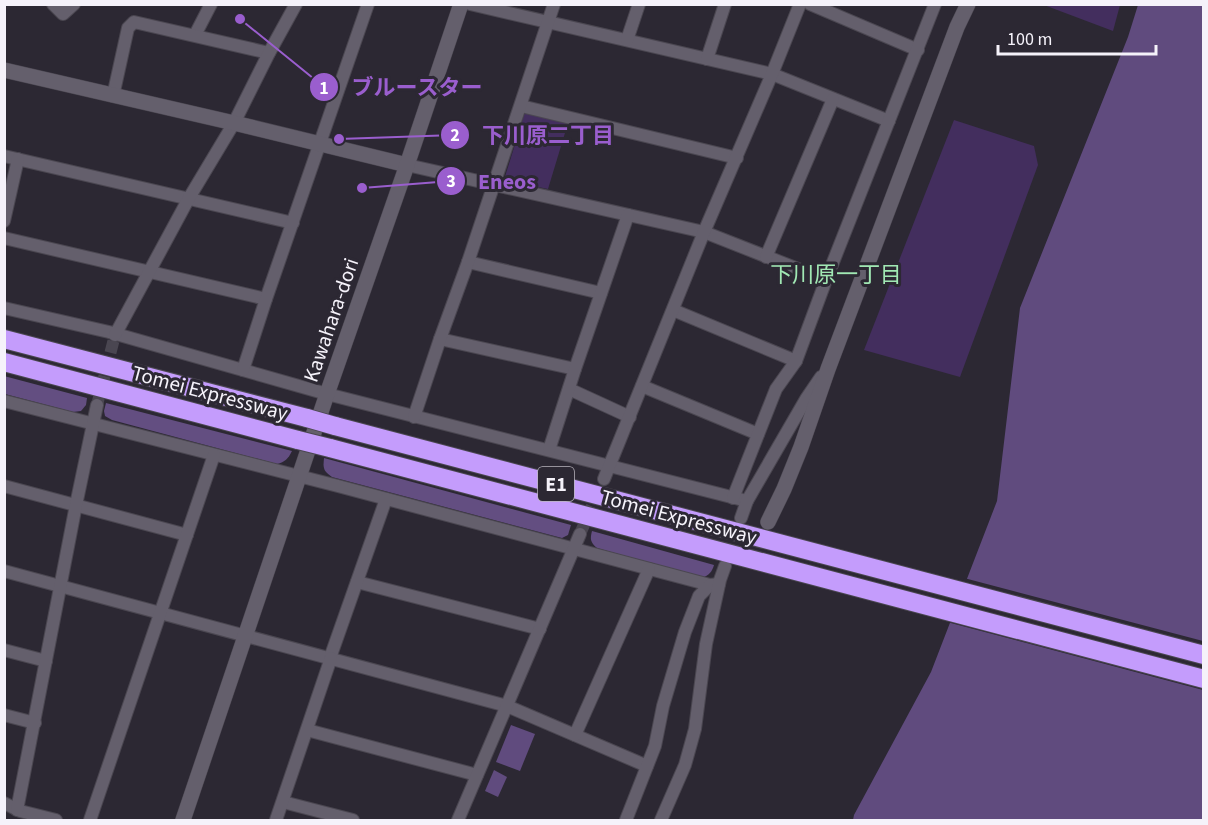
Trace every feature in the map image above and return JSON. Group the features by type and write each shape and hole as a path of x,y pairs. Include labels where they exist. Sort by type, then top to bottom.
{"highway":[{"name":"Tomei Expressway","path":"4,339 1203,655"},
{"name":"Tomei Expressway","path":"4,362 1203,679"}],"street":[{"path":"53,4 63,14 74,4"},
{"path":"195,35 211,4"},
{"path":"115,335 189,198 234,123 296,4"},
{"path":"243,370 368,4"},
{"name":"Kawahara-dori","path":"183,820 460,4"},
{"path":"470,4 772,74 889,121"},
{"path":"414,417 554,4"},
{"path":"627,40 639,4"},
{"path":"707,59 725,4"},
{"path":"604,479 800,4"},
{"path":"810,4 918,50"},
{"path":"733,498 776,389 796,361 935,4"},
{"path":"768,522 801,447 828,369 957,27 970,8"},
{"path":"113,96 128,28 134,22 269,53"},
{"path":"4,70 704,232 826,280"},
{"path":"766,257 833,99"},
{"path":"520,106 737,158"},
{"path":"4,156 293,223"},
{"path":"4,221 18,159"},
{"path":"549,450 628,215"},
{"path":"4,238 266,299"},
{"path":"468,262 601,293"},
{"path":"4,308 108,332 327,394 747,501"},
{"path":"673,310 796,361"},
{"path":"440,339 575,369"},
{"path":"741,518 747,501 806,399 828,369"},
{"path":"642,386 758,434"},
{"path":"569,388 630,417"},
{"path":"4,401 715,585"},
{"path":"18,810 76,505 98,405"},
{"path":"90,820 214,455"},
{"path":"4,486 187,535"},
{"path":"276,820 386,499"},
{"path":"458,820 580,534"},
{"path":"661,820 685,765 695,729 715,585 725,566"},
{"path":"575,735 649,569"},
{"path":"4,571 507,706 647,766"},
{"path":"357,582 540,629"},
{"path":"626,820 655,746 663,706 685,632 699,596 715,585"},
{"path":"4,650 46,661"},
{"path":"4,715 34,723"},
{"path":"307,730 477,775"},
{"path":"283,802 353,820"},
{"path":"4,803 18,810 56,820"}],"shaded area":[{"path":"1120,4 1113,31 1044,5"},
{"path":"1138,5 1203,5 1203,820 853,820 931,672 997,501 1020,308 1128,37"},
{"path":"525,112 568,123 548,189 504,180"},
{"path":"954,120 1034,146 1038,165 960,377 864,350"},
{"path":"4,376 87,398 86,405 81,411 73,412 5,394"},
{"path":"106,403 292,451 286,460 277,464 112,420 105,416"},
{"path":"324,458 571,525 568,535 562,538 332,477 324,469"},
{"path":"592,531 714,565 710,573 702,578 597,548 591,540"},
{"path":"511,725 535,734 520,771 496,762"},
{"path":"494,770 507,777 498,797 485,791"}],"pier":[{"path":"964,578 1203,641 1203,690 947,622"}],"tunnel":[{"path":"97,405 115,335"},
{"path":"580,534 600,488"}],"place":[{"name":"ブルースター","path":"240,19"},
{"name":"下川原二丁目","path":"339,139"},
{"name":"Eneos","path":"362,188"}],"district":[{"name":"下川原一丁目","path":"836,274"}]}
